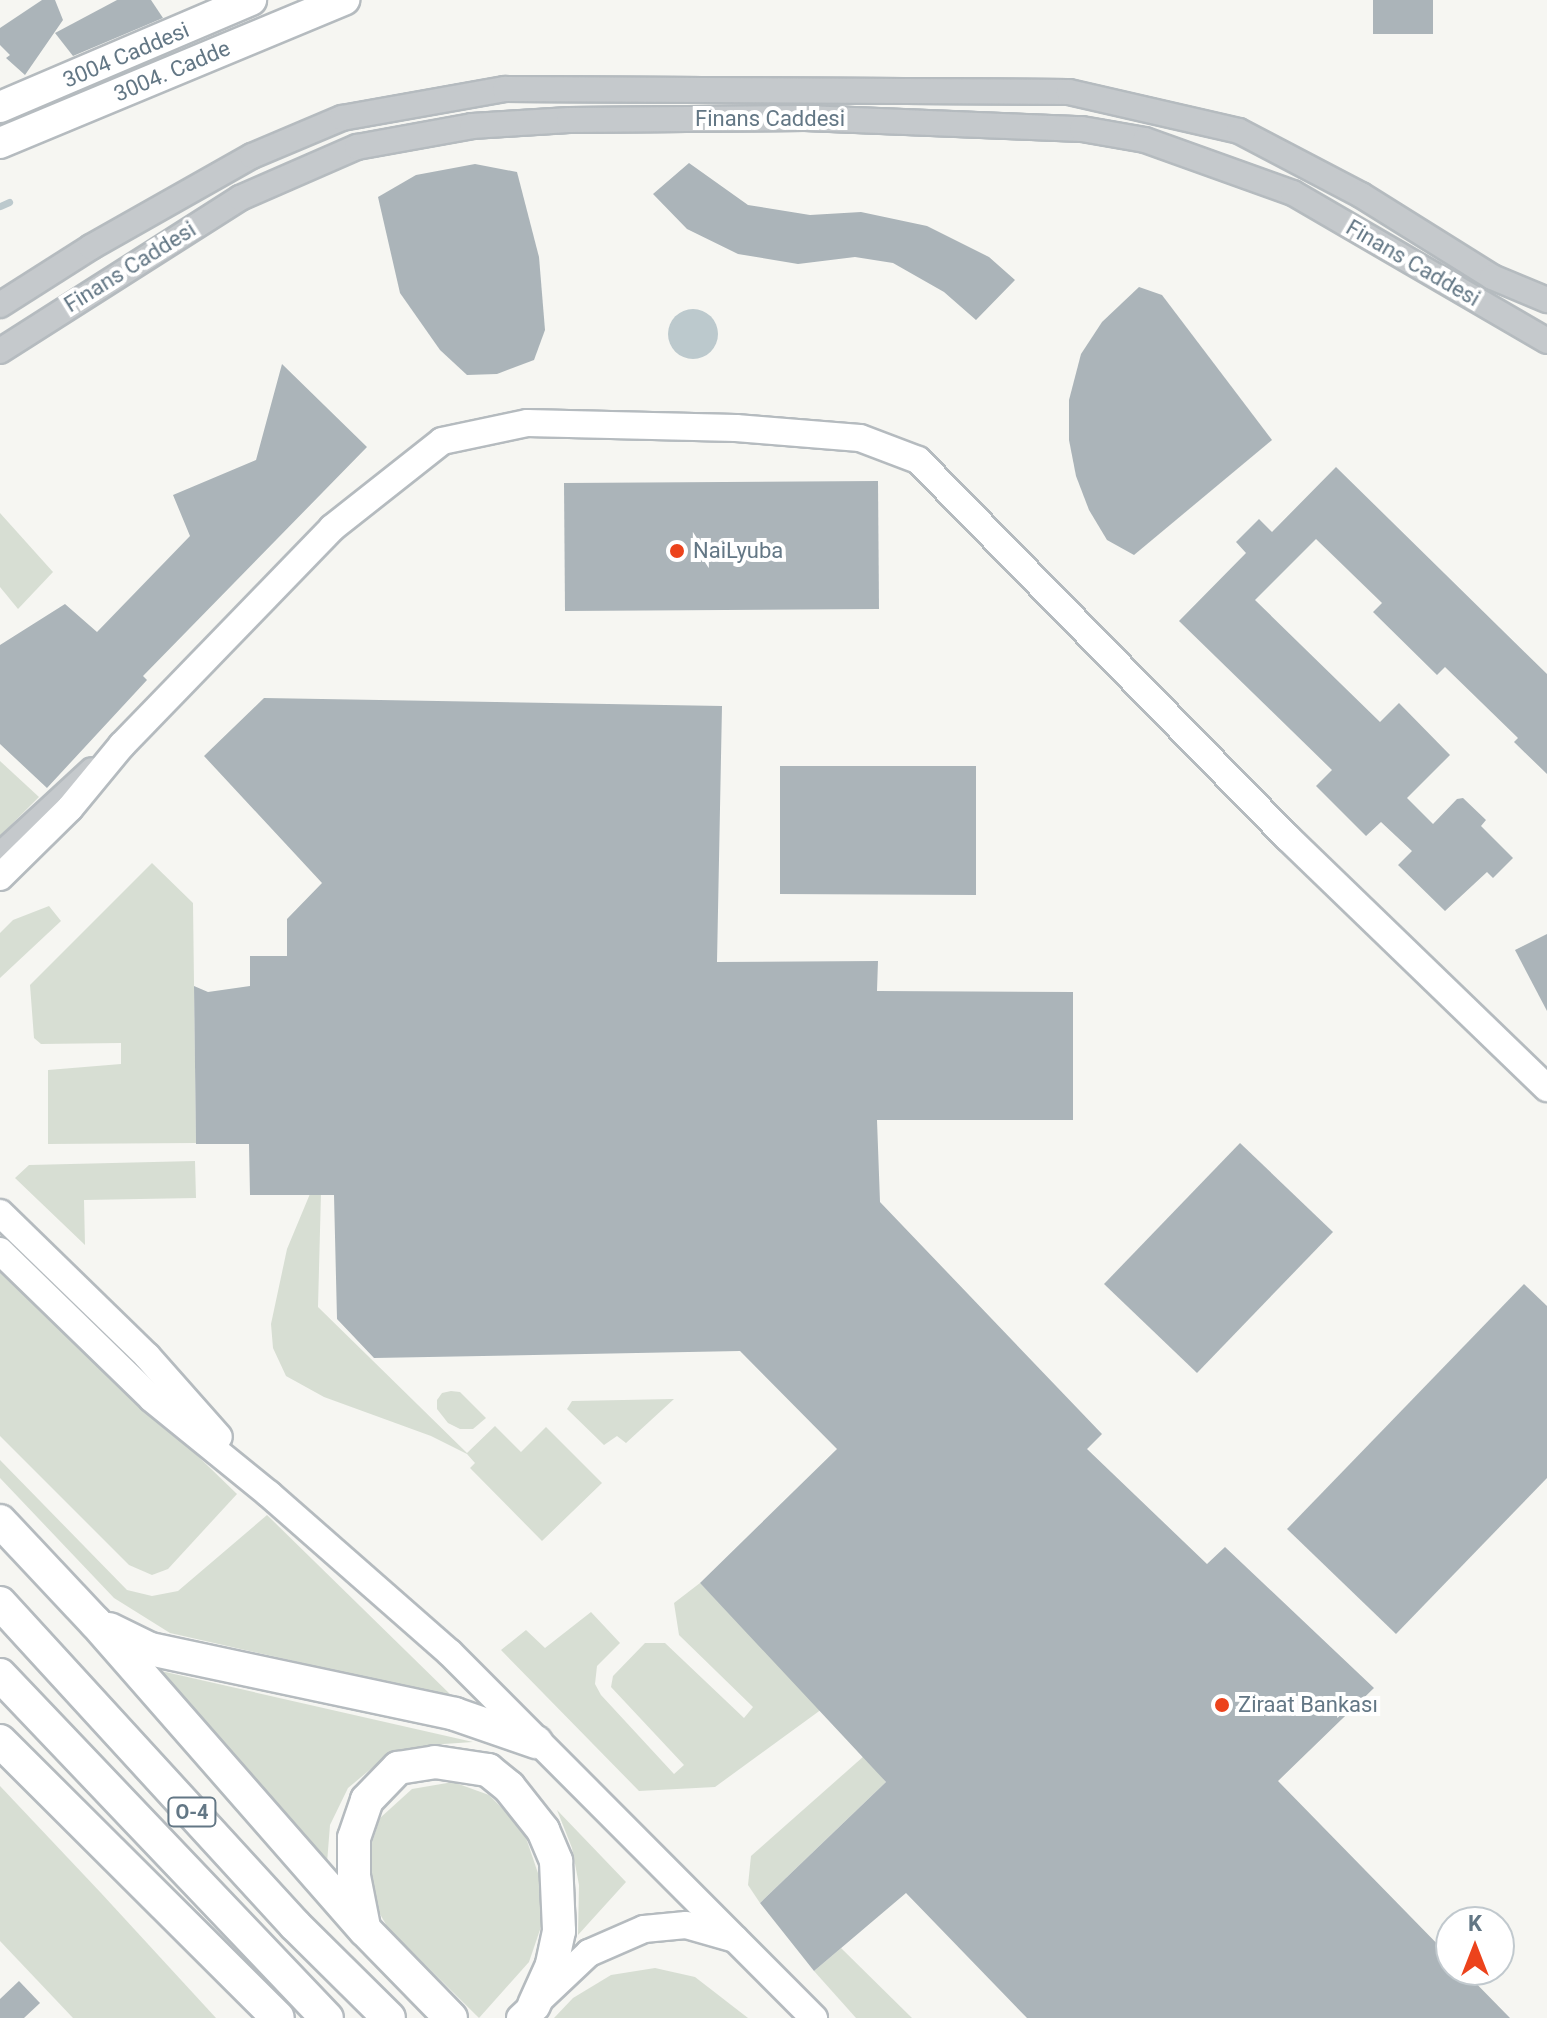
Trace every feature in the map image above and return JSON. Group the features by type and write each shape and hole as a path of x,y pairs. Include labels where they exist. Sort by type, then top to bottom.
{"highway":[{"path":"0,1521 95,1622 365,1930 451,2018"},
{"name":"O-4","path":"0,1603 295,1925 389,2018"},
{"path":"95,1622 150,1649 455,1714 536,1742"},
{"name":"O-4","path":"0,1675 327,2018"},
{"path":"0,1741 278,2018"},
{"path":"365,1930 354,1876 354,1838 367,1800 398,1768 435,1762 488,1770 509,1787 543,1830 556,1861 559,1931 552,1965 527,2011"},
{"path":"213,1951 251,2018"}],"main road":[{"name":"3004 Caddesi","path":"0,107 251,0"},
{"name":"3004. Cadde","path":"0,143 344,0"},
{"path":"0,877 70,808 122,745 332,528 442,441 527,423 736,428 860,438 918,460 1288,838 1547,1088"},
{"path":"0,1213 147,1356 269,1494"},
{"path":"0,1251 152,1399 269,1494 449,1652 536,1742 741,1941 814,2018"},
{"path":"527,2011 589,1953 644,1929 686,1925 741,1941"}],"street":[{"name":"Finans Caddesi","path":"0,305 91,247 252,156 342,118 505,89 1069,92 1239,131 1361,195 1492,277 1547,300"},
{"name":"Finans Caddesi","path":"0,351 240,198 357,147 472,126 569,120 805,118 1082,129 1145,140 1293,193 1547,341"},
{"path":"0,855 60,797 122,745"}],"shaded area":[{"path":"693,309 711,316 718,334 711,352 693,359 675,352 668,334 675,316"},
{"path":"0,513 53,572 18,609 0,587"},
{"path":"0,761 39,797 0,836"},
{"path":"152,863 193,903 196,1143 48,1144 48,1070 121,1064 121,1043 41,1044 34,1038 30,985"},
{"path":"49,906 61,921 0,978 0,933 13,920"},
{"path":"195,1161 196,1198 84,1200 85,1245 15,1178 29,1165"},
{"path":"312,1189 321,1193 318,1307 467,1453 495,1426 521,1452 546,1427 602,1483 542,1541 470,1468 475,1463 467,1454 431,1436 324,1397 286,1376 273,1348 271,1324 287,1249"},
{"path":"0,1265 237,1494 168,1569 152,1575 129,1565 0,1436"},
{"path":"460,1392 486,1418 473,1429 460,1429 448,1423 437,1409 437,1400 442,1393"},
{"path":"674,1399 626,1443 617,1436 604,1445 567,1409 572,1401"},
{"path":"0,1460 127,1590 152,1596 178,1591 267,1515 453,1697 170,1633 114,1598 0,1478"},
{"path":"700,1583 822,1709 715,1787 639,1791 501,1650 526,1630 545,1648 591,1612 620,1643 597,1666 595,1684 601,1695 674,1774 684,1765 611,1687 613,1676 645,1643 665,1643 744,1718 753,1707 679,1635 674,1603"},
{"path":"161,1671 473,1742 429,1745 384,1758 348,1788 330,1825 327,1863"},
{"path":"864,1756 886,1782 760,1903 748,1885 751,1856"},
{"path":"453,1782 489,1795 523,1829 541,1882 543,1921 529,1962 479,2018 388,1928 369,1895 369,1852 380,1818 412,1789"},
{"path":"0,1786 216,2018 73,2018 0,1941"},
{"path":"557,1810 626,1882 578,1935 579,1885 572,1848"},
{"path":"841,1948 912,2018 856,2018 814,1971"},
{"path":"655,1968 695,1977 748,2018 554,2018 573,1998 611,1975"}],"building":[{"path":"42,0 55,0 63,20 25,75 6,58 10,55 0,45 0,28"},
{"path":"117,0 151,0 163,18 73,56 55,33"},
{"path":"1373,0 1433,0 1433,34 1373,34"},
{"path":"689,163 748,205 810,215 861,212 927,226 989,257 1015,280 976,320 944,292 893,263 855,257 798,264 738,254 687,229 653,194"},
{"path":"475,164 517,172 539,257 545,330 534,360 497,374 467,375 440,350 400,293 378,197 416,175"},
{"path":"1139,287 1162,295 1272,440 1134,555 1107,540 1089,510 1076,476 1069,440 1069,400 1081,354 1102,322"},
{"path":"282,364 367,447 143,676 147,680 47,788 0,744 0,645 65,604 97,632 190,536 173,495 256,460"},
{"path":"1336,467 1547,674 1547,774 1514,742 1518,738 1445,667 1437,675 1373,612 1382,603 1316,539 1255,600 1380,722 1399,703 1450,755 1407,798 1433,824 1457,799 1463,798 1486,820 1481,826 1513,858 1493,878 1487,872 1445,911 1398,865 1412,851 1381,822 1366,836 1316,786 1332,770 1179,621 1246,553 1236,542 1259,519 1272,532"},
{"path":"878,481 879,609 565,611 564,483"},
{"path":"264,698 722,706 717,962 878,961 877,991 1073,992 1073,1120 877,1120 880,1202 1102,1434 1087,1449 1207,1564 1225,1547 1374,1688 1278,1781 1435,1942 1435,1986 1479,1986 1510,2018 1027,2018 906,1893 814,1971 760,1903 886,1782 700,1583 837,1449 740,1351 374,1358 337,1319 334,1195 250,1195 249,1144 196,1144 194,986 208,992 250,986 250,956 287,956 287,919 322,883 204,756"},
{"path":"780,766 976,766 976,895 780,894"},
{"path":"1547,934 1547,1011 1515,950"},
{"path":"1240,1143 1333,1232 1197,1373 1104,1284"},
{"path":"1524,1284 1547,1306 1547,1478 1396,1634 1287,1529"},
{"path":"19,1981 40,2003 24,2018 0,2018 0,1999"}],"waterway":[{"path":"0,206 9,202"}],"place":[{"name":"NaiLyuba","path":"677,551"},
{"name":"Ziraat Bankası","path":"1222,1705"}]}
